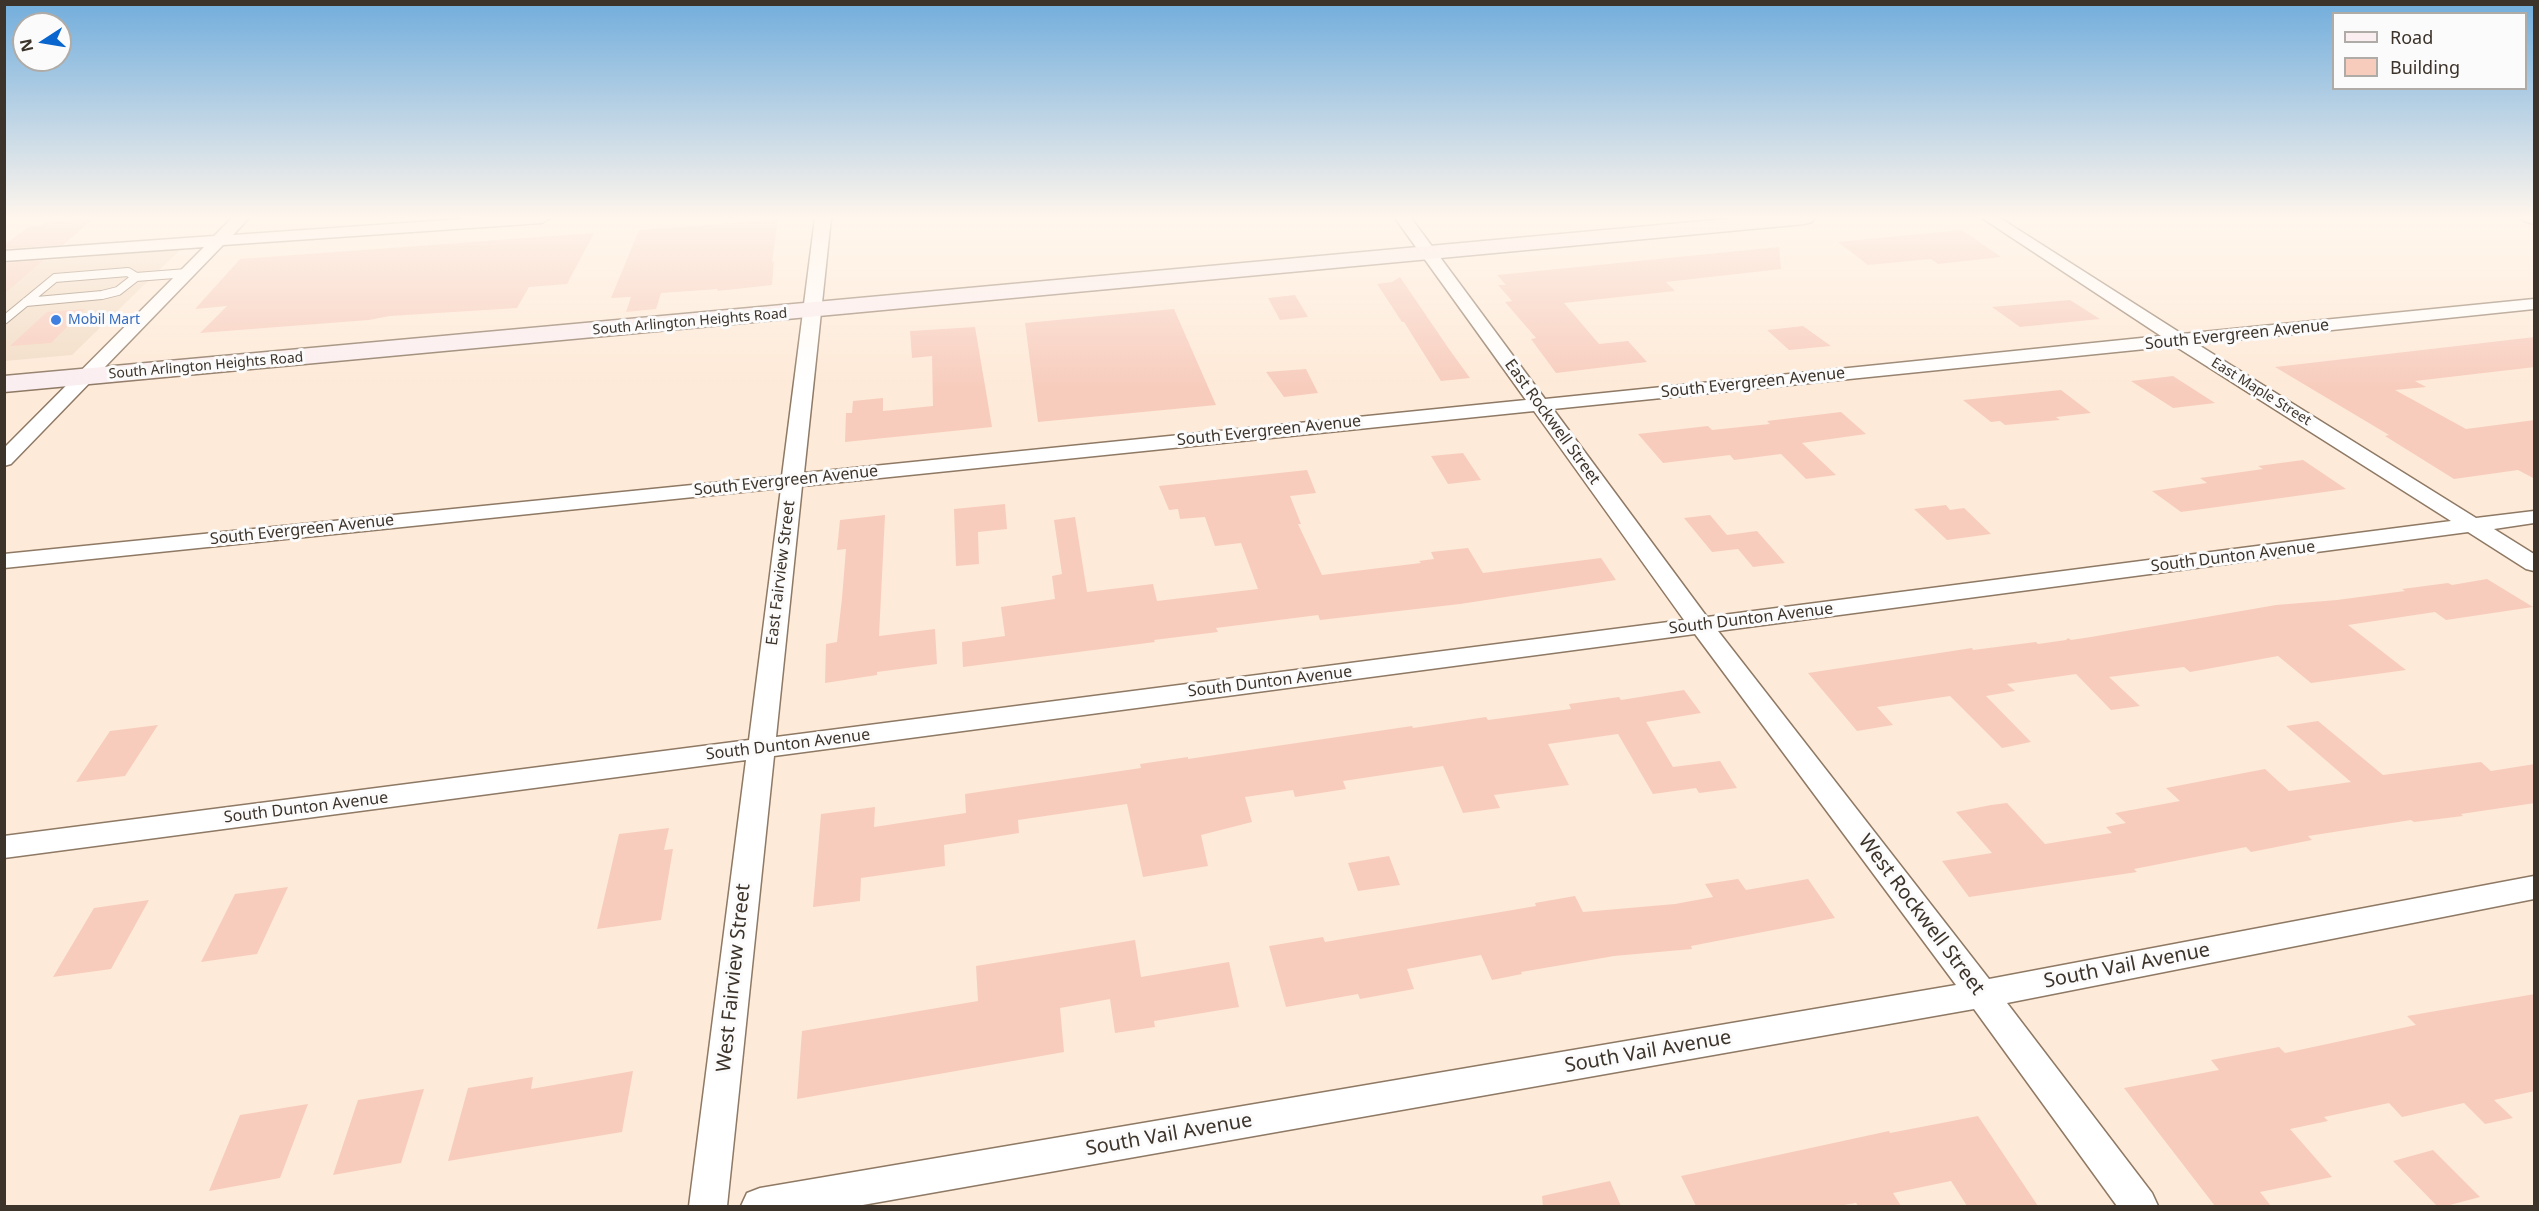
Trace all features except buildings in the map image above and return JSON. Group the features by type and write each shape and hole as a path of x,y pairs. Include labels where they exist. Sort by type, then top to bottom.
{"main road":[{"name":"South Arlington Heights Road","path":"4,384 1196,275"}],"street":[{"path":"4,460 186,275"},
{"name":"East Fairview Street","path":"760,749 816,275"},
{"name":"East Rockwell Street","path":"1444,275 1701,626"},
{"name":"East Maple Street","path":"2077,275 2535,564"},
{"name":"South Evergreen Avenue","path":"4,561 2535,304"},
{"name":"South Dunton Avenue","path":"4,847 2535,517"},
{"name":"West Rockwell Street","path":"1701,626 1982,994 2139,1206"},
{"name":"West Fairview Street","path":"708,1206 760,749"},
{"name":"South Vail Avenue","path":"760,1206 1982,994 2535,888"}],"lane":[{"path":"4,320 55,278 97,275"},
{"path":"132,275 136,277"},
{"path":"26,302 102,295 118,291 136,277 168,275"}],"shaded area":[{"path":"5,275 155,275 72,355 5,361"}],"place":[{"name":"Mobil Mart","path":"56,320"}]}
